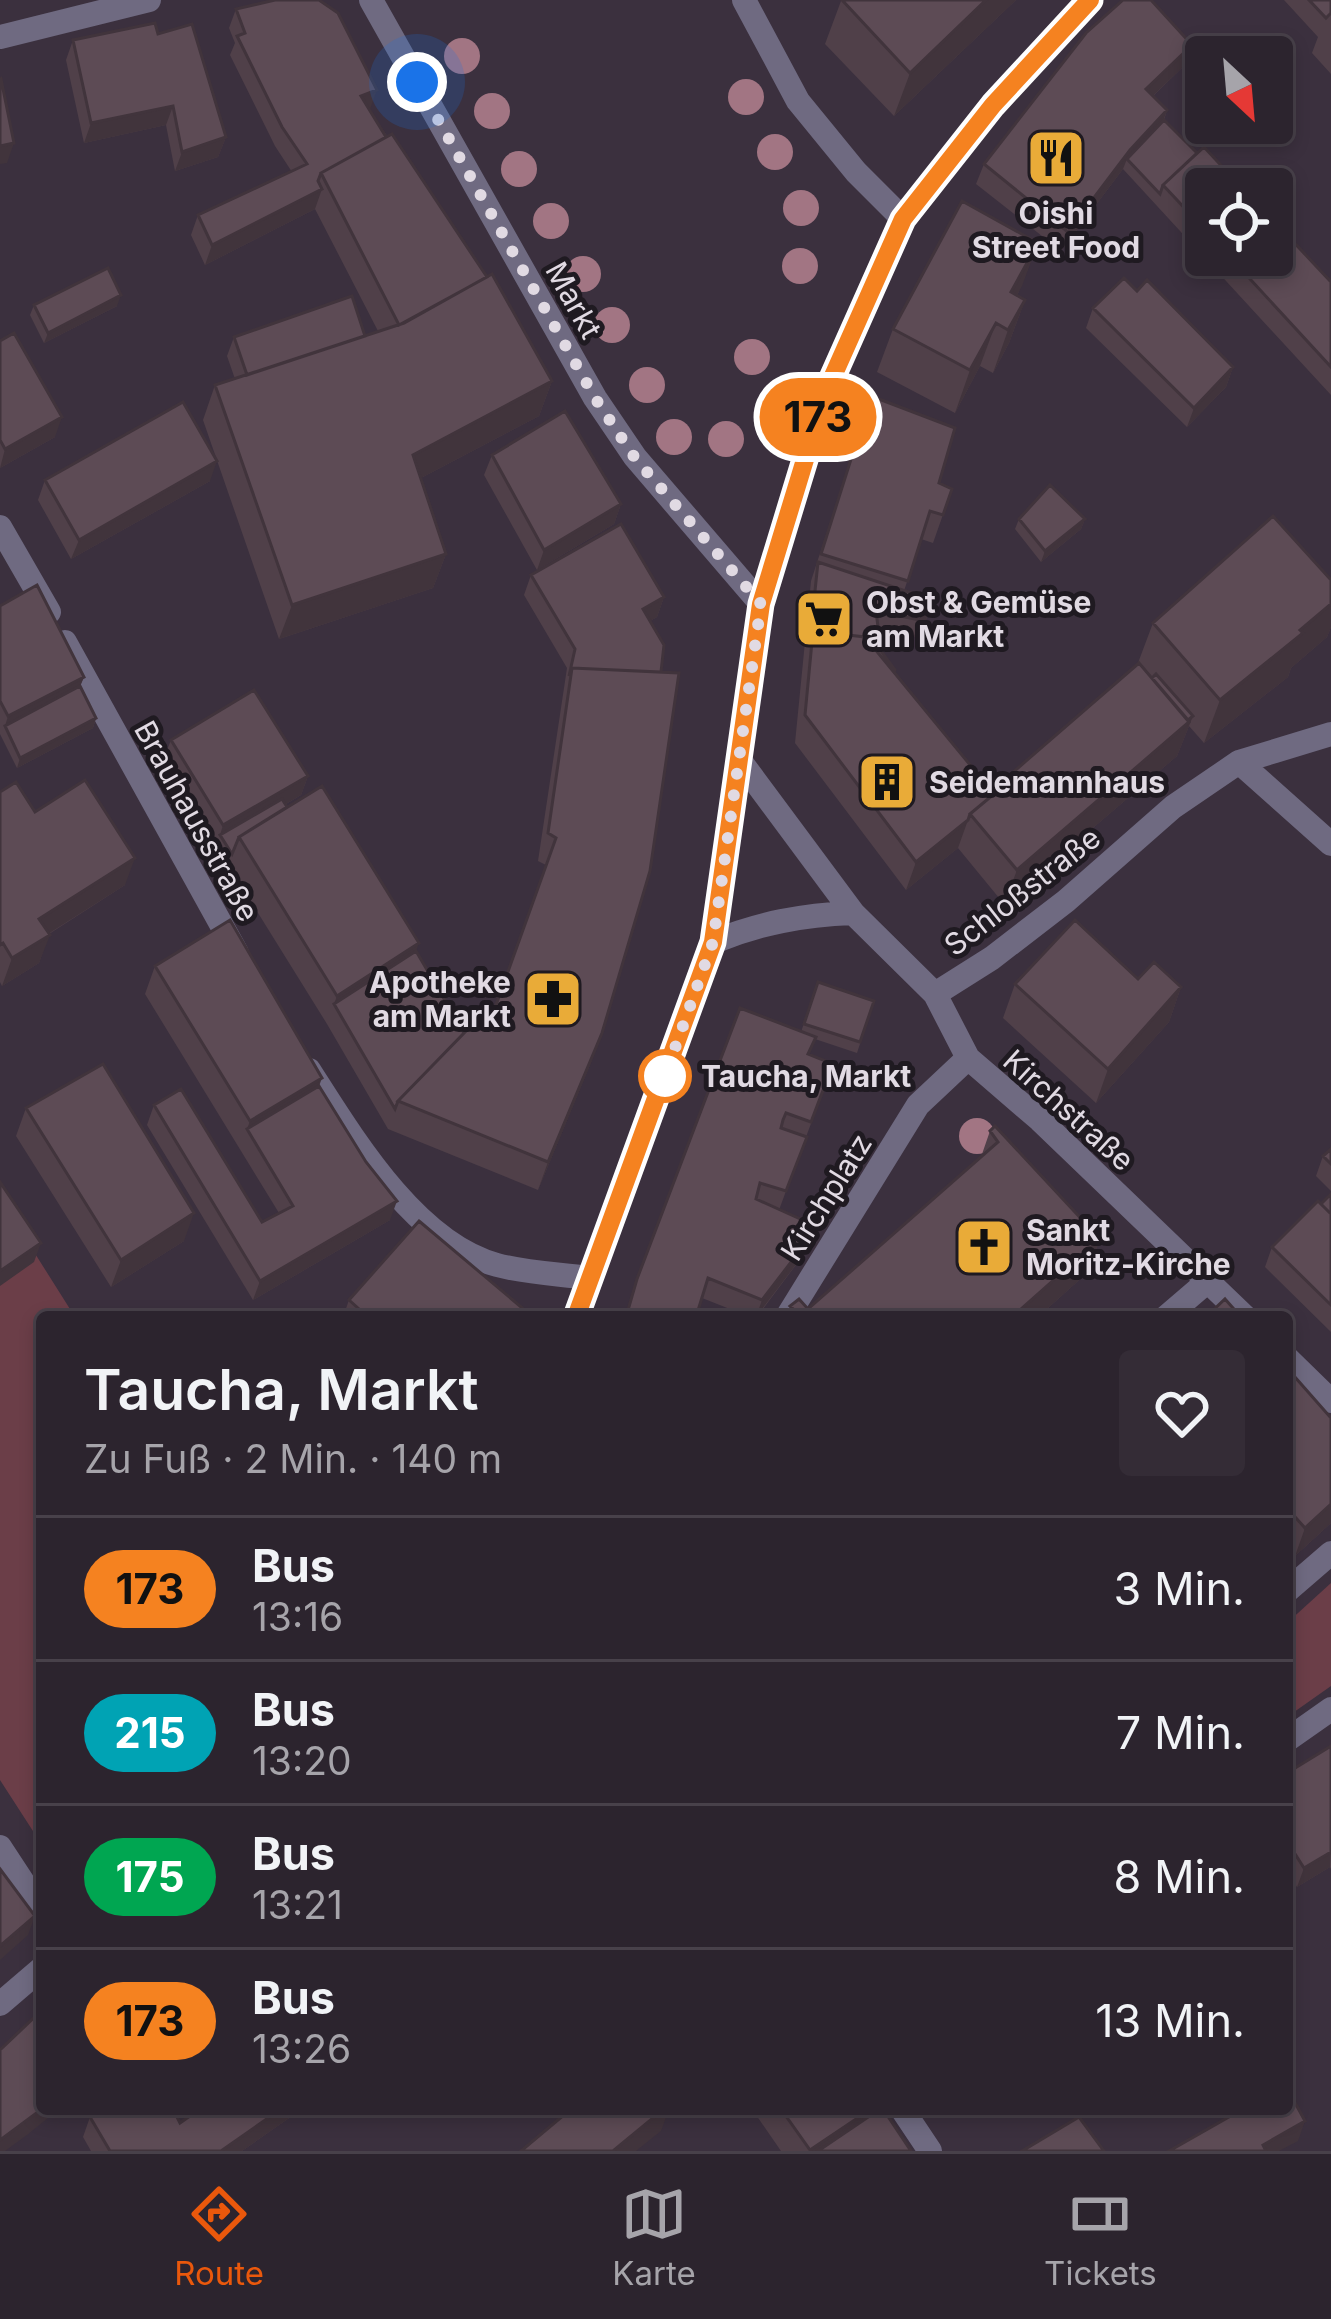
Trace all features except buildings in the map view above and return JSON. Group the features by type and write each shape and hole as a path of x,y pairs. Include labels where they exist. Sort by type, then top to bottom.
{"street":[{"path":"0,37 149,0"},
{"name":"Markt","path":"371,0 595,398 635,458 761,604"},
{"path":"745,0 798,101 856,172 903,219"},
{"path":"578,1311 713,942 761,604 825,394 903,219 993,105 1090,0"},
{"name":"Brauhausstraße","path":"0,526 252,980"},
{"name":"Schloßstraße","path":"935,994 992,958 1066,901 1173,807 1239,762 1331,734"},
{"name":"Kirchstraße","path":"741,762 853,913 935,994 968,1058 1040,1120 1239,1311"},
{"path":"1239,762 1331,844"},
{"path":"713,942 760,923 853,913"},
{"path":"297,1052 354,1140 422,1220 453,1246 496,1265 588,1278"},
{"name":"Kirchplatz","path":"791,1311 918,1105 968,1058"},
{"path":"1173,1311 1208,1281"},
{"path":"1293,1364 1331,1401"},
{"path":"1293,1586 1331,1553"},
{"path":"1293,1735 1331,1709"},
{"path":"0,1846 36,1902"},
{"path":"0,2004 36,1973"},
{"path":"906,2115 931,2151"}],"shaded area":[{"path":"0,1198 71,1311 36,1311 36,1836 0,1780"},
{"path":"1331,1583 1331,1686 1293,1713 1293,1618"}],"bus line":[{"name":"173","path":"578,1311 713,942 761,604 825,394 903,219 993,105 1090,0"}],"place":[{"name":"Oishi Street Food","path":"1056,158"},
{"name":"Obst & Gemüse am Markt","path":"824,619"},
{"name":"Seidemannhaus","path":"887,782"},
{"name":"Apotheke am Markt","path":"553,999"},
{"name":"Taucha, Markt","path":"665,1076"},
{"name":"Sankt Moritz-Kirche","path":"984,1247"}],"route":[{"path":"417,82 595,398 635,458 761,604 713,942 665,1076"}]}
